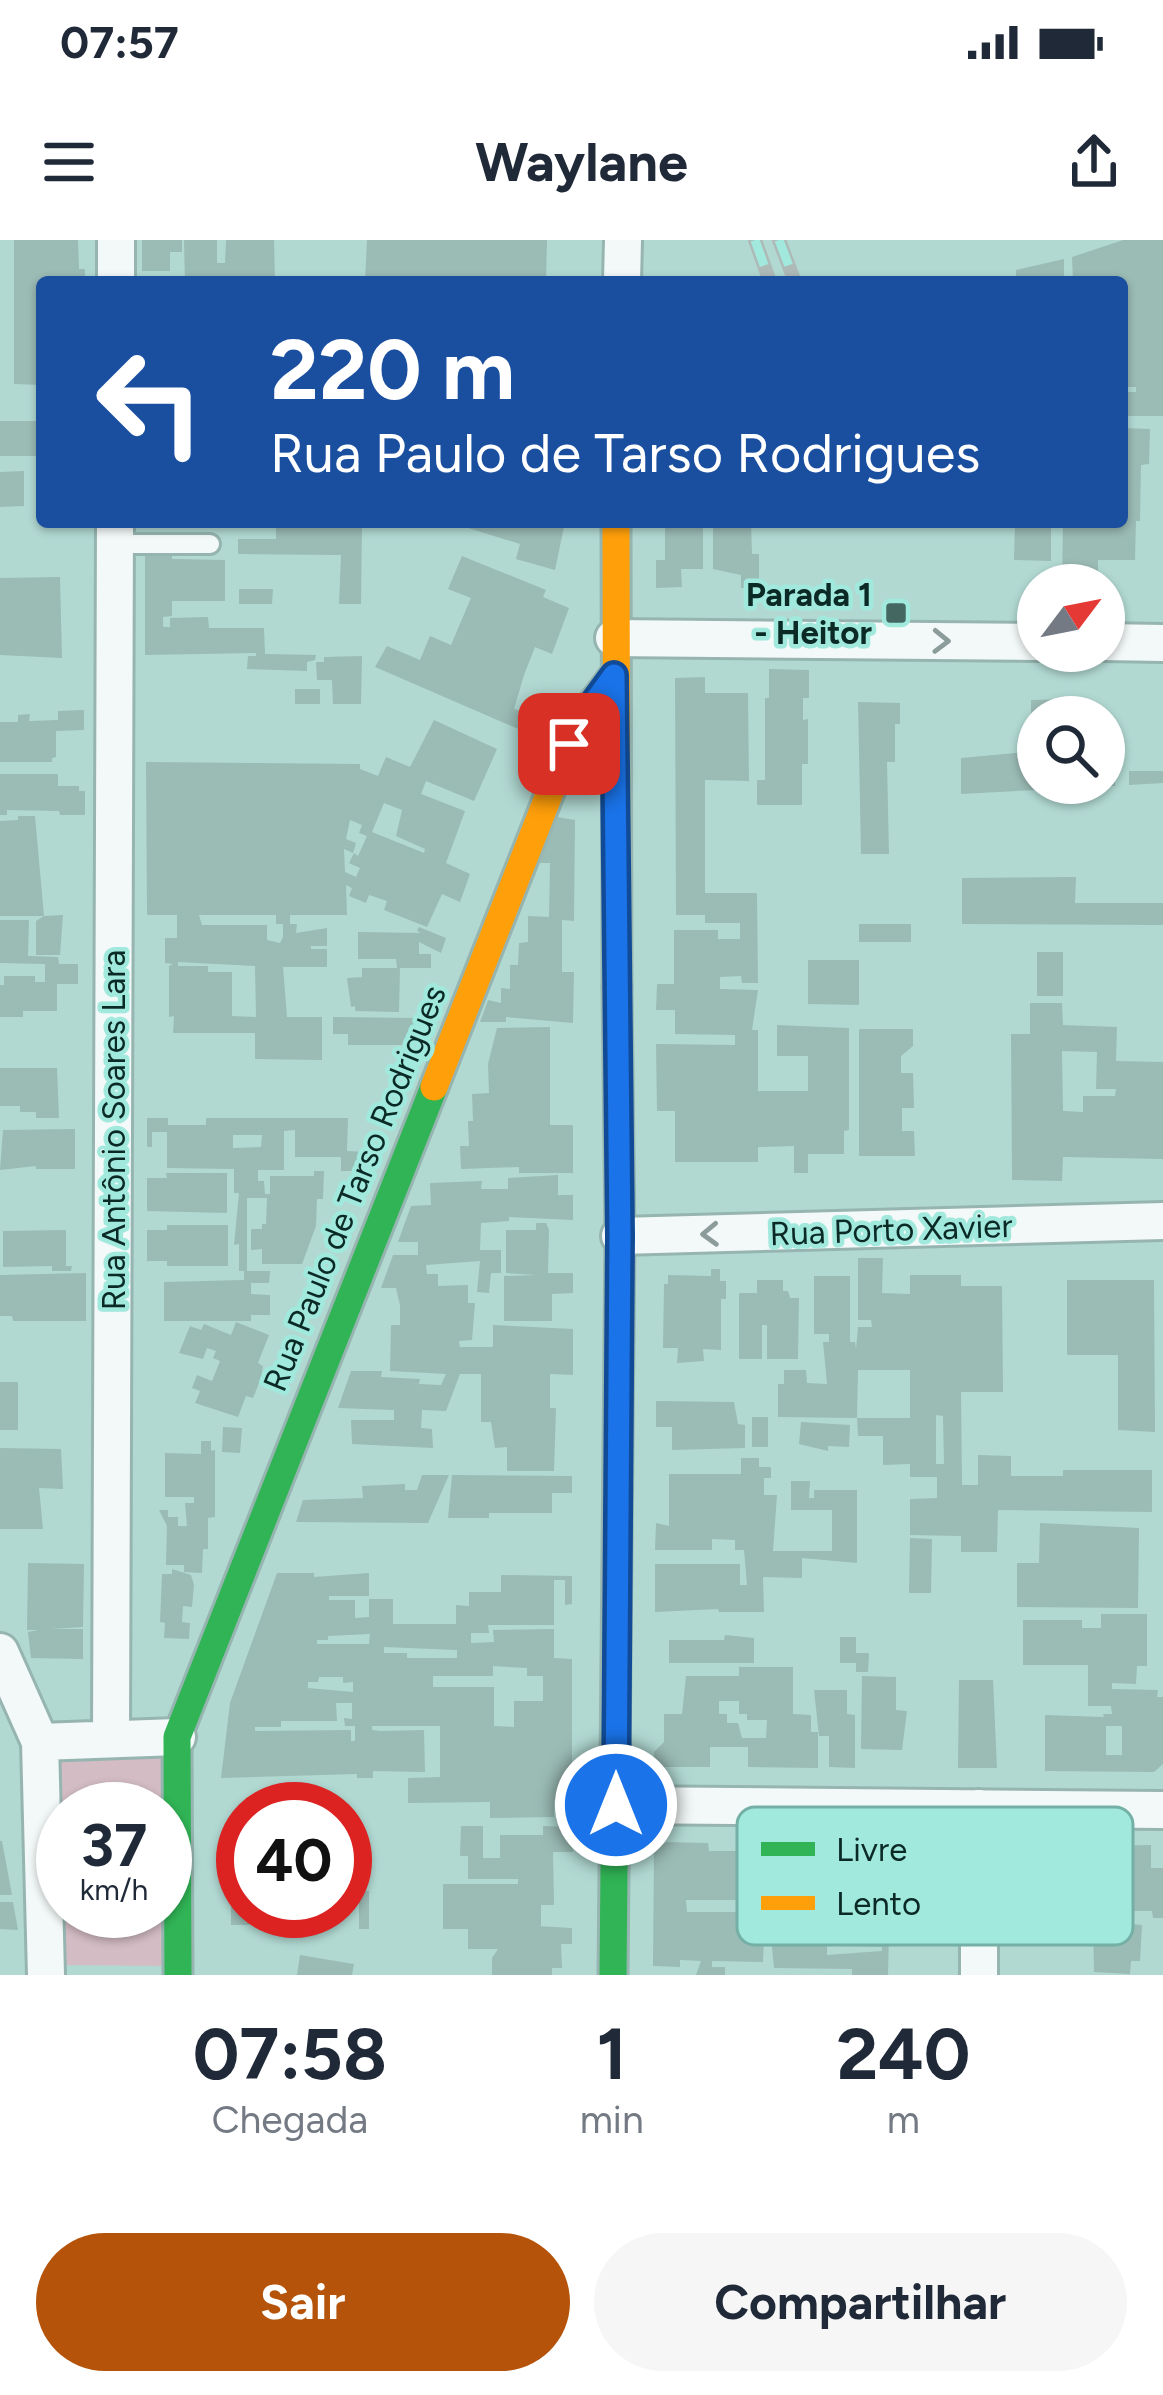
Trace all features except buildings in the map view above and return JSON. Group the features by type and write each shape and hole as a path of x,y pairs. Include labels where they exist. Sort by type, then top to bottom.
{"street":[{"path":"116,240 116,276"},
{"path":"622,276 623,240"},
{"path":"614,1975 620,1236 616,528"},
{"name":"Rua Antônio Soares Lara","path":"111,1737 115,533"},
{"path":"614,638 1017,642"},
{"path":"1125,642 1163,643"},
{"name":"Rua Paulo de Tarso Rodrigues","path":"177,1737 569,744 614,675"},
{"name":"Rua Porto Xavier","path":"620,1236 1163,1221"},
{"path":"0,1652 40,1742 46,1975"},
{"path":"40,1742 177,1737 178,1975"},
{"path":"616,1805 858,1807"},
{"path":"1133,1810 1163,1810"}],"lane":[{"path":"115,533 210,544"}],"shaded area":[{"path":"57,1754 171,1756 171,1782 57,1782"},
{"path":"56,1938 169,1938 169,1966 56,1965"}],"railway":[{"path":"755,240 768,276"},
{"path":"779,240 793,276"}],"traffic: fast":[{"path":"613,1975 620,1236 617,987"},
{"path":"178,1975 177,1737 434,1087"}],"traffic: slow":[{"path":"616,528 617,987"},
{"path":"434,1087 569,744 614,675"}],"place":[{"name":"Parada 1 - Heitor","path":"896,613"}],"route":[{"path":"569,744 614,675 620,1236 616,1805"}]}
